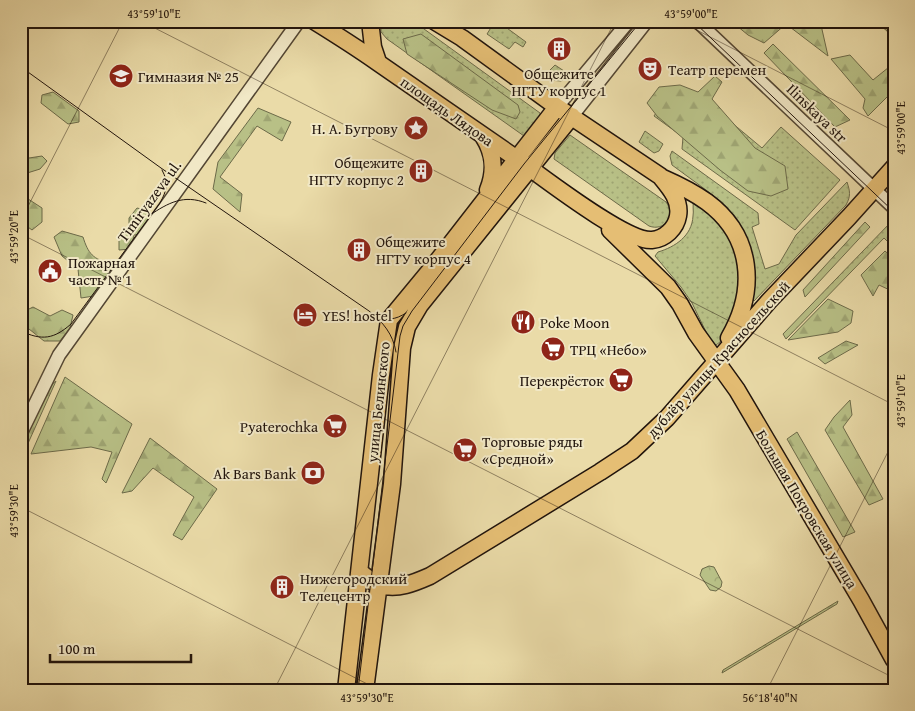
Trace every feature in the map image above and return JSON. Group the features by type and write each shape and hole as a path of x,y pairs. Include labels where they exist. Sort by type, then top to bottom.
{"main road":[{"name":"площадь Лядова","path":"314,21 378,62 586,209 634,236 652,240 665,236 674,227 678,215 678,203 671,189 660,176 557,107 458,35 434,21"},
{"path":"370,21 373,47 378,62"},
{"name":"площадь Лядова","path":"444,21 458,35"},
{"path":"523,164 557,107"},
{"path":"523,164 572,116"},
{"path":"482,136 489,145 494,168 484,202"},
{"name":"улица Белинского","path":"346,690 381,375 389,320 484,202 523,164"},
{"name":"улица Белинского","path":"365,690 392,484 402,348 407,327 523,164"},
{"name":"дублёр улицы Красносельской","path":"360,572 380,585 404,587 430,576 632,451 667,418 769,302 894,168"},
{"path":"660,176 692,191 708,203 733,228 742,249 748,273 744,302 736,326 715,362"},
{"name":"Большая Покровская улица","path":"586,209 638,255 668,287 680,304 715,362 737,390 861,600 894,660"}],"street":[{"name":"Timiryazeva ul.","path":"21,433 58,355 299,21"},
{"path":"557,107 629,21"},
{"path":"572,116 647,21"},
{"name":"Ilinskaya str","path":"697,21 894,208"}],"green space":[{"path":"381,21 413,21 540,113 541,117 527,135 524,136 387,39 381,32"},
{"path":"731,21 824,21 821,25 828,56 786,24 764,43 748,35"},
{"path":"875,21 894,21 894,42 887,31"},
{"path":"500,23 526,42 523,47 515,42 509,49 487,34 492,26 497,26"},
{"path":"421,34 518,105 520,112 516,119 492,110 407,54 403,39"},
{"path":"773,44 850,120 835,127 764,53"},
{"path":"850,55 873,80 894,63 894,90 868,116 863,108 865,99 831,59"},
{"path":"555,65 570,75 561,81 549,80 545,75"},
{"path":"715,76 722,82 712,99 755,148 785,166 788,189 771,196 748,191 720,170 657,116 647,103 659,87 680,85 698,92"},
{"path":"673,87 707,102 762,148 781,127 840,180 795,230 682,149 683,137 654,116"},
{"path":"53,92 79,111 79,122 68,124 41,103 42,95"},
{"path":"258,108 291,122 282,141 257,126 220,177 242,194 240,212 213,189 218,162"},
{"path":"645,131 663,144 659,151 654,153 639,142"},
{"path":"570,135 666,202 670,212 667,221 660,227 649,226 554,159 555,153"},
{"path":"21,147 29,158 42,156 47,161 40,169 24,174 21,171"},
{"path":"672,151 758,213 759,224 752,227 765,269 779,264 796,235 847,182 849,199 846,205 754,301 752,299 752,258 737,221 719,200 672,165 670,156"},
{"path":"22,195 42,208 42,222 32,230 21,222"},
{"path":"694,200 709,210 732,238 743,276 728,329 716,345 713,345 711,342 692,303 655,256 658,252 682,240 686,235 692,223"},
{"path":"137,208 149,211 151,220 143,234 134,235 131,249 119,250 119,233 129,228 129,218"},
{"path":"865,222 870,227 805,297 803,290"},
{"path":"890,223 894,226 894,240 890,244 884,238 786,339 783,334"},
{"path":"62,231 83,237 92,255 100,260 111,263 113,273 94,296 81,298 78,269 62,256 54,237"},
{"path":"885,251 894,259 894,292 879,285 873,296 861,275"},
{"path":"828,299 853,311 851,323 838,332 788,340"},
{"path":"33,307 50,316 62,310 73,315 70,328 60,341 44,341 24,325 21,313"},
{"path":"846,341 858,345 825,364 818,358"},
{"path":"65,377 132,424 106,483 102,479 112,452 91,447 31,454"},
{"path":"56,381 21,459 21,410"},
{"path":"850,400 852,415 843,427 883,499 869,505 825,430"},
{"path":"797,432 855,532 843,537 787,439"},
{"path":"150,438 217,489 182,540 173,535 194,497 153,468 132,491 122,493"},
{"path":"709,566 714,567 722,582 721,587 716,591 710,590 700,575 702,569"},
{"path":"838,601 837,604 722,673 723,670"}],"tram line":[{"path":"358,690 400,336 403,326 412,311 524,164 641,21"},
{"path":"693,21 894,212"},
{"path":"21,67 161,168 369,311 387,329 396,352"},
{"path":"21,331 35,336 48,337 59,333 71,324 160,203 166,186 166,179 162,170"},
{"path":"150,215 176,201 190,199 206,203"},
{"path":"376,315 391,319 406,313"}],"place":[{"name":"Общежите НГТУ корпус 1","path":"559,49"},
{"name":"Театр перемен","path":"650,69"},
{"name":"Гимназия № 25","path":"121,76"},
{"name":"Н. А. Бугрову","path":"416,128"},
{"name":"Общежите НГТУ корпус 2","path":"421,171"},
{"name":"Общежите НГТУ корпус 4","path":"359,250"},
{"name":"Пожарная часть № 1","path":"50,271"},
{"name":"YES! hostel","path":"305,315"},
{"name":"Poke Moon","path":"523,322"},
{"name":"ТРЦ «Небо»","path":"553,349"},
{"name":"Перекрёсток","path":"621,380"},
{"name":"Pyaterochka","path":"335,426"},
{"name":"Торговые ряды «Средной»","path":"465,450"},
{"name":"Ak Bars Bank","path":"313,473"},
{"name":"Нижегородский Телецентр","path":"282,587"}]}
